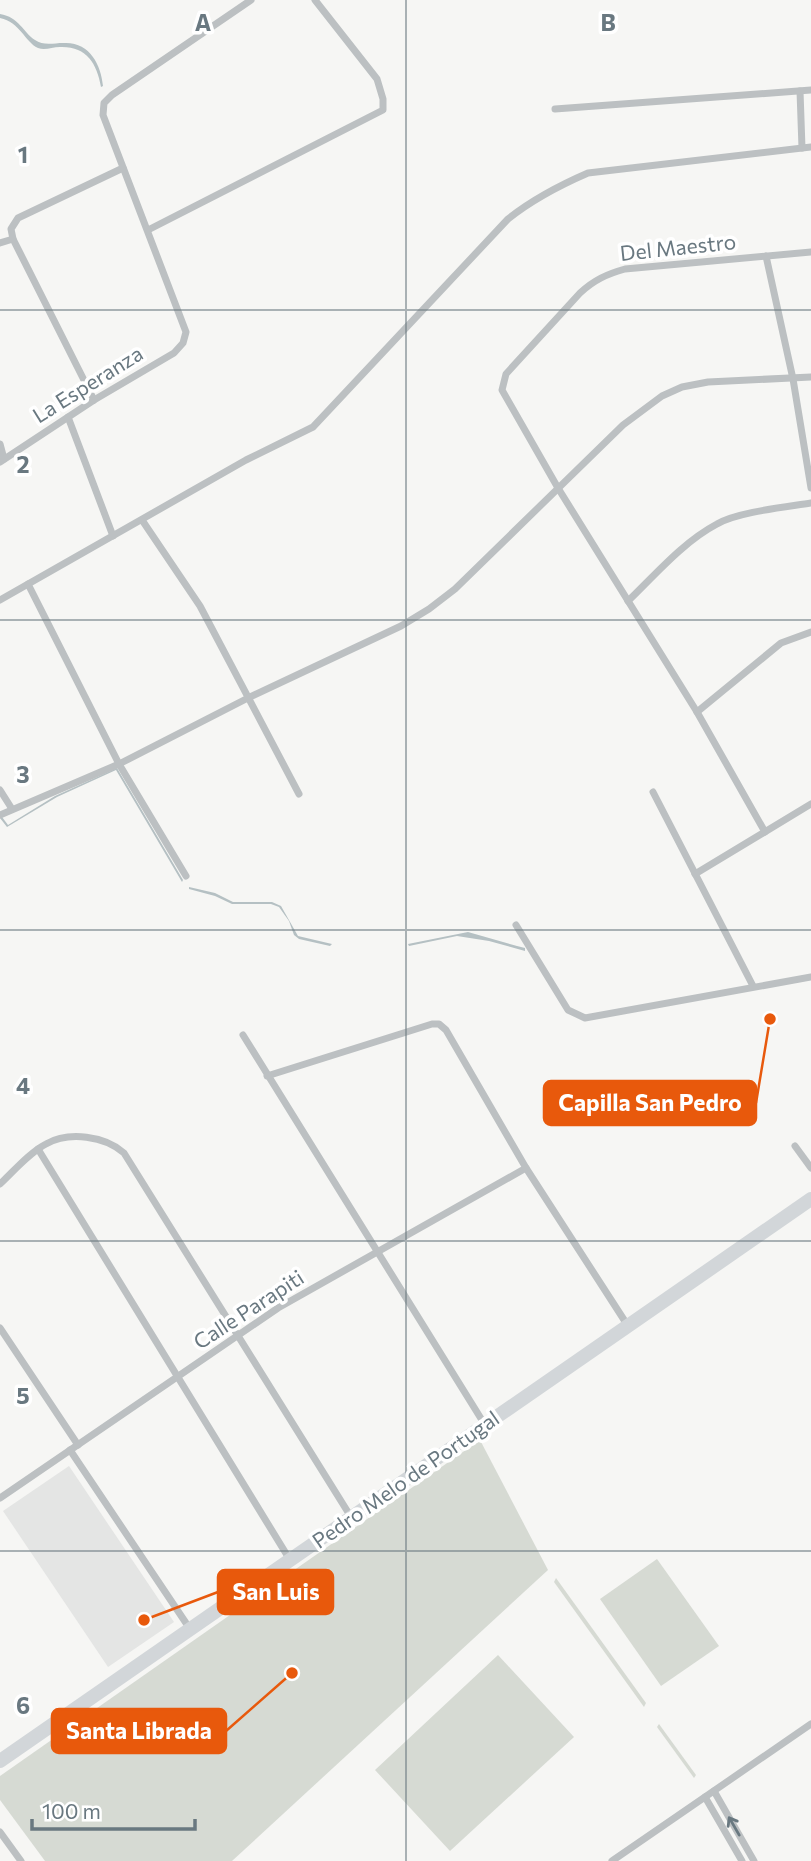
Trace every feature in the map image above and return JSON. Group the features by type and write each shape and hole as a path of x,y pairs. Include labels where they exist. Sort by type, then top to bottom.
{"street":[{"path":"251,0 112,94 104,103 103,114 148,230 383,110 377,79 315,0"},
{"path":"555,109 811,90"},
{"path":"800,91 802,148"},
{"path":"0,600 247,460 313,427 508,219 532,200 557,186 587,173 811,147"},
{"path":"94,400 13,239 11,229 18,218 124,168"},
{"name":"La Esperanza","path":"2,461 94,400 174,353 183,343 186,332 148,230"},
{"path":"0,243 13,239"},
{"name":"Del Maestro","path":"558,488 502,390 506,374 580,293 607,274 625,269 811,252"},
{"path":"766,256 793,379 811,488"},
{"path":"0,815 119,764 248,698 401,626 429,609 455,589 622,425 662,396 682,387 708,382 811,377"},
{"path":"68,417 113,536"},
{"path":"0,444 2,461"},
{"path":"558,488 697,712 765,832"},
{"path":"628,601 691,541 719,522 771,509 811,503"},
{"path":"142,520 200,606 299,794"},
{"path":"28,584 119,764 186,876"},
{"path":"697,712 781,643 811,632"},
{"path":"0,790 12,809"},
{"path":"653,792 753,986"},
{"path":"695,874 811,804"},
{"path":"516,925 568,1010 585,1018 811,977"},
{"path":"267,1076 439,1024 446,1030 526,1168 628,1326"},
{"path":"243,1035 485,1425"},
{"path":"0,1184 38,1149 51,1142 82,1138 107,1142 124,1153 351,1517"},
{"path":"795,1146 811,1168"},
{"path":"38,1149 290,1560"},
{"name":"Calle Parapiti","path":"0,1497 278,1308 526,1168"},
{"name":"Pedro Melo de Portugal","path":"0,1761 811,1199"},
{"path":"0,1328 190,1629"},
{"path":"612,1861 811,1724"},
{"path":"709,1794 742,1861"},
{"path":"709,1794 754,1861"},
{"path":"0,1832 21,1861"}],"shaded area":[{"path":"0,14 16,21 38,42 72,43 87,50 100,70 103,86 101,87 97,70 83,53 69,47 38,48 13,24 0,18"},
{"path":"117,768 182,882 116,770 57,797 7,827 0,818 8,825 55,796"},
{"path":"189,887 215,893 233,902 272,902 281,906 298,936 332,944 330,946 299,939 294,935 289,921 279,907 271,904 232,904"},
{"path":"468,932 525,948 525,951 457,936 409,946 408,944"},
{"path":"480,1440 548,1570 232,1861 45,1861 0,1800 0,1776"},
{"path":"69,1466 174,1622 108,1667 3,1511"},
{"path":"657,1559 719,1646 661,1686 600,1599"},
{"path":"556,1578 646,1703 644,1707 554,1582"},
{"path":"498,1655 574,1737 450,1851 375,1770"},
{"path":"659,1724 696,1775 694,1778 657,1727"}],"place":[{"name":"Capilla San Pedro","path":"770,1019"},
{"name":"San Luis","path":"144,1620"},
{"name":"Santa Librada","path":"292,1673"}]}
